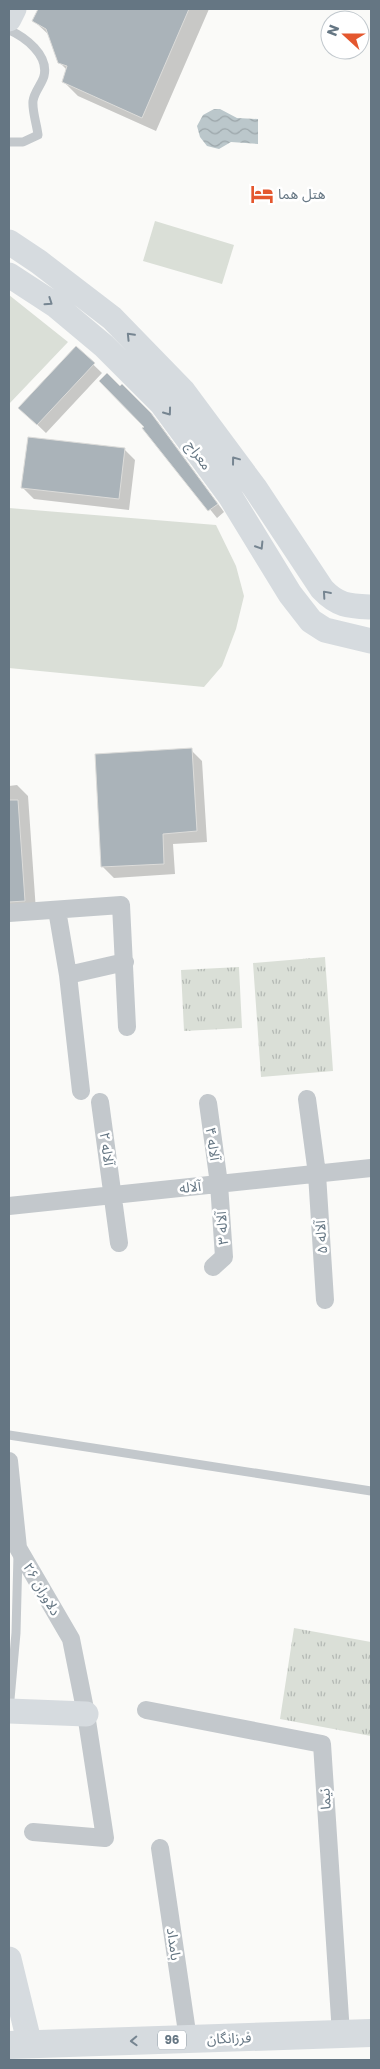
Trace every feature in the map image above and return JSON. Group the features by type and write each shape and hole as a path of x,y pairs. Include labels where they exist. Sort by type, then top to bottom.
{"main road":[{"name":"فرزانگان","path":"15,2037 57,2044 371,2033"}],"street":[{"path":"9,20 14,9"},
{"name":"معراج","path":"9,242 39,262 112,318 183,391 255,488 322,589 332,600 349,606 371,607"},
{"name":"معراج","path":"9,275 55,305 104,346 162,404 230,496 290,594 312,621 325,630 371,642"},
{"path":"9,913 121,905 127,1027"},
{"path":"57,910 68,974 81,1091"},
{"path":"68,974 125,962"},
{"name":"آلاله ۵","path":"306,1099 317,1174 325,1300"},
{"name":"آلاله ۲","path":"100,1102 114,1196 118,1243"},
{"name":"آلاله ۴","path":"208,1103 219,1184"},
{"name":"آلاله","path":"9,1206 371,1168"},
{"name":"آلاله ۳","path":"213,1267 224,1257 219,1184"},
{"name":"دلاوران ۲۶","path":"9,1461 13,1549 71,1639 86,1714 106,1838 33,1832"},
{"path":"9,1710 86,1714"},
{"name":"نیما","path":"146,1710 322,1744 340,2034"},
{"name":"بامداد","path":"160,1848 188,2039"},
{"path":"9,1959 15,2037"}],"lane":[{"path":"9,30 22,37 36,49 44,64 44,75 33,100 38,135 22,142 9,142"},
{"path":"9,1435 371,1491"},
{"path":"9,1710 13,1549"}],"green space":[{"path":"155,221 234,245 222,284 143,261"},
{"path":"9,295 68,342 9,404"},
{"path":"9,508 216,525 236,566 244,596 236,629 222,666 204,687 9,668"},
{"path":"325,957 333,1071 261,1077 253,963"},
{"path":"239,967 242,1028 184,1031 181,970"},
{"path":"294,1628 371,1642 371,1736 280,1719"}],"water":[{"path":"214,109 220,109 237,118 258,119 258,144 231,142 219,149 207,146 200,137 197,126 203,115"}],"building":[{"path":"38,9 189,9 142,118 62,82 67,66 58,63 46,29 32,21"},
{"path":"76,346 95,363 37,425 18,408"},
{"path":"107,373 120,386 122,384 151,413 218,504 208,511 142,428 144,427 99,381"},
{"path":"28,437 125,448 119,499 21,488"},
{"path":"192,748 197,831 163,834 164,864 101,867 95,754"},
{"path":"9,800 18,800 25,901 9,902"}],"place":[{"name":"هتل هما","path":"262,194"}]}
